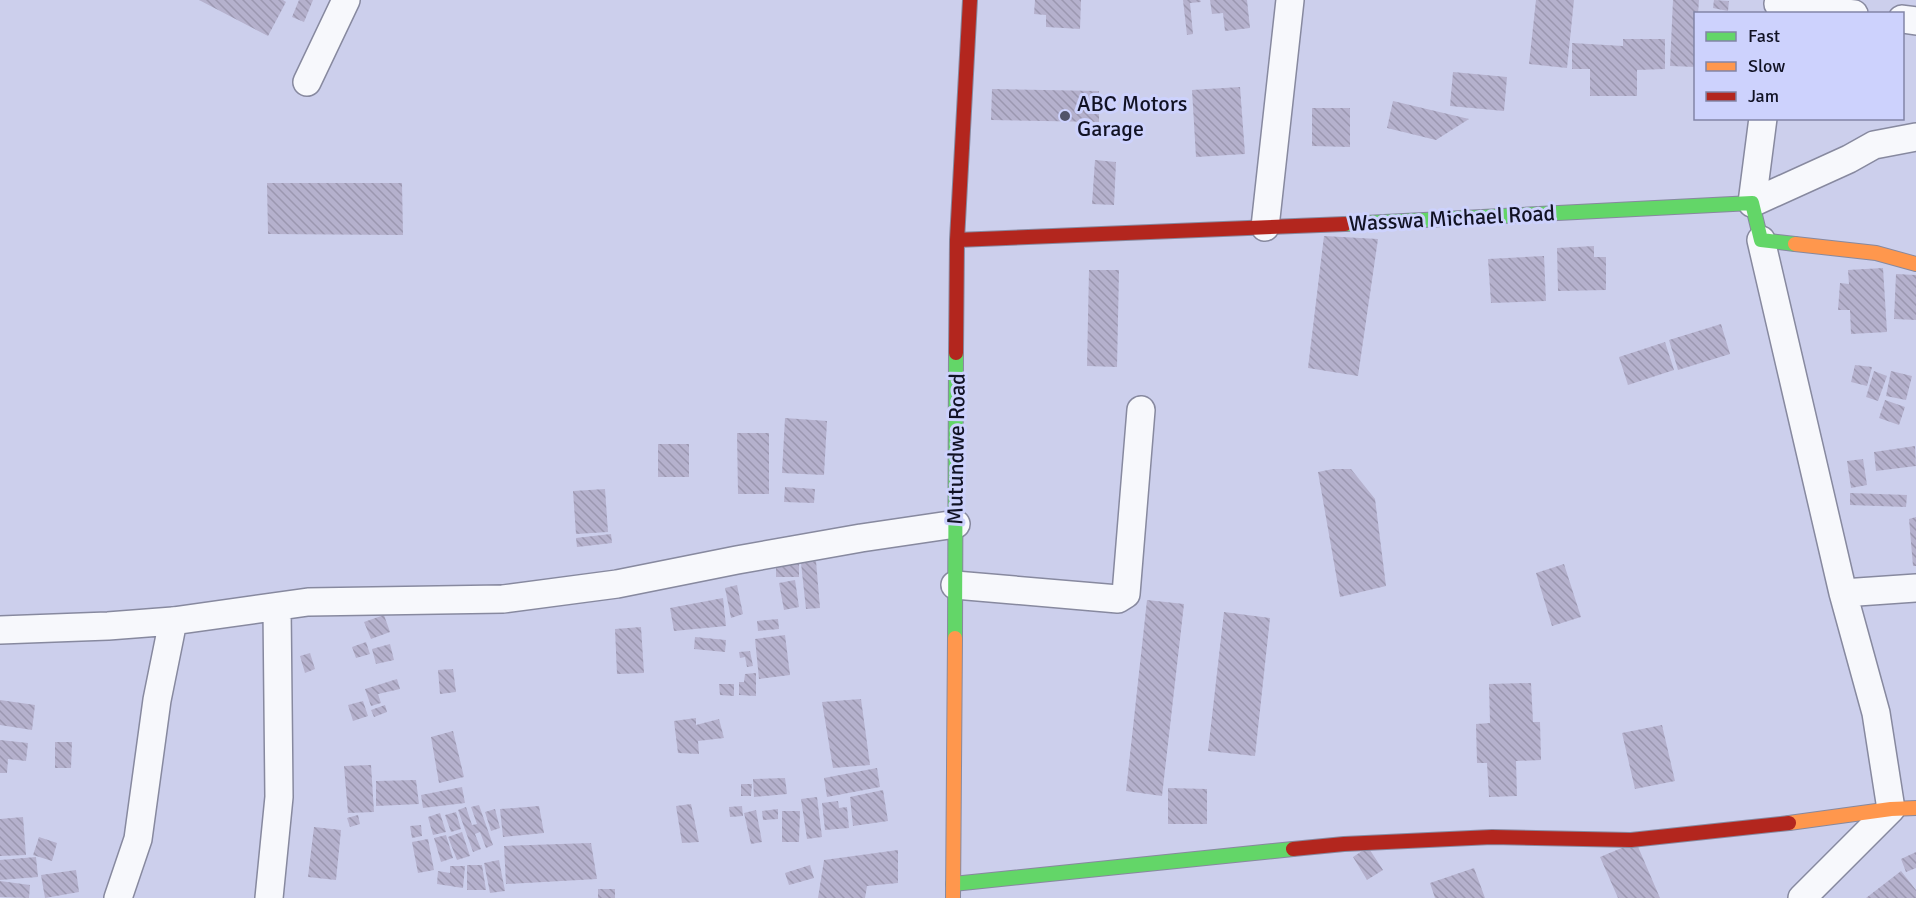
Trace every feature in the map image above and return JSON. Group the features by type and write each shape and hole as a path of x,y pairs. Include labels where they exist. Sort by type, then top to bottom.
{"street":[{"path":"307,82 346,0"},
{"name":"Mutundwe Road","path":"953,891 957,240 970,0"},
{"path":"1265,227 1290,0"},
{"path":"1778,6 1835,12"},
{"path":"1763,120 1752,203 1843,593 1903,809"},
{"path":"1752,203 1875,145 1916,136"},
{"name":"Wasswa Michael Road","path":"957,240 1752,203"},
{"path":"1761,240 1876,253 1916,264"},
{"path":"955,585 1118,599 1126,594 1141,410"},
{"path":"0,630 173,621 308,602 503,599 617,584 861,538 956,524"},
{"path":"1843,593 1916,588"},
{"path":"269,898 279,798 278,607"},
{"path":"118,898 138,839 157,700 173,621"},
{"path":"953,891 1344,844 1492,837 1631,840 1746,829 1903,809"},
{"path":"1802,898 1903,809"}],"building":[{"path":"199,0 283,0 286,2 268,36"},
{"path":"299,0 313,0 304,22 292,17"},
{"path":"1035,0 1081,0 1080,29 1046,27 1046,15 1034,14"},
{"path":"1183,0 1200,0 1201,2 1190,3 1193,34 1187,35"},
{"path":"1210,0 1247,0 1250,28 1225,31 1223,13 1212,14"},
{"path":"1536,0 1574,0 1567,68 1529,64"},
{"path":"1673,0 1699,0 1698,12 1694,12 1694,67 1670,66"},
{"path":"1714,0 1729,1 1728,11 1713,8"},
{"path":"1623,39 1665,39 1665,69 1637,70 1637,96 1590,96 1590,69 1572,69 1572,43 1623,46"},
{"path":"1453,72 1507,77 1504,111 1450,106"},
{"path":"1240,87 1245,154 1196,157 1192,90"},
{"path":"992,89 1099,91 1099,122 991,120"},
{"path":"1393,101 1469,119 1436,140 1387,128"},
{"path":"1312,108 1350,108 1350,147 1312,146"},
{"path":"1095,160 1116,162 1114,205 1092,204"},
{"path":"267,183 402,183 403,235 268,234"},
{"path":"1324,236 1378,239 1358,376 1308,368"},
{"path":"1594,246 1594,257 1606,257 1606,290 1558,291 1557,248"},
{"path":"1544,256 1546,301 1491,303 1488,259"},
{"path":"1883,268 1887,332 1851,334 1850,310 1838,310 1840,283 1849,284 1848,270"},
{"path":"1089,270 1119,270 1117,367 1087,366"},
{"path":"1896,274 1916,275 1916,320 1894,319"},
{"path":"1721,324 1730,354 1678,370 1669,340"},
{"path":"1665,342 1674,370 1628,385 1619,357"},
{"path":"1855,365 1872,367 1867,386 1851,382"},
{"path":"1874,371 1887,376 1878,401 1866,397"},
{"path":"1891,371 1912,376 1906,400 1886,396"},
{"path":"1885,400 1905,407 1899,425 1879,418"},
{"path":"785,418 827,421 824,475 782,473"},
{"path":"737,433 769,433 769,494 738,494"},
{"path":"658,444 689,444 689,477 658,477"},
{"path":"1915,446 1916,466 1876,471 1874,452"},
{"path":"1863,459 1867,485 1851,488 1847,461"},
{"path":"1351,469 1375,499 1386,586 1340,597 1318,472"},
{"path":"785,487 815,489 814,503 784,502"},
{"path":"605,489 608,532 576,534 573,491"},
{"path":"1850,493 1907,495 1906,507 1850,505"},
{"path":"1916,517 1916,566 1913,566 1909,519"},
{"path":"611,534 612,543 577,547 576,538"},
{"path":"776,560 799,560 799,577 776,577"},
{"path":"816,561 820,608 806,609 801,563"},
{"path":"1564,564 1581,617 1552,626 1536,573"},
{"path":"795,580 799,607 784,610 779,583"},
{"path":"737,585 743,614 731,618 725,588"},
{"path":"723,598 726,626 674,631 670,608"},
{"path":"1147,600 1184,604 1162,796 1126,791"},
{"path":"1224,612 1270,618 1255,756 1208,751"},
{"path":"384,615 390,632 371,639 364,622"},
{"path":"778,619 779,629 758,631 757,621"},
{"path":"641,627 644,673 617,674 615,629"},
{"path":"785,635 790,675 759,679 755,639"},
{"path":"695,637 726,640 725,652 694,649"},
{"path":"366,642 370,654 356,658 352,647"},
{"path":"390,644 394,660 376,664 372,649"},
{"path":"750,651 753,666 747,667 745,657 740,658 739,652"},
{"path":"310,653 315,669 305,673 300,656"},
{"path":"453,669 456,692 440,694 438,670"},
{"path":"756,673 756,696 739,695 739,682 744,682 745,674"},
{"path":"397,679 400,689 378,694 381,703 371,706 365,689"},
{"path":"1531,683 1533,722 1540,722 1541,760 1516,761 1517,796 1489,797 1487,763 1477,763 1476,724 1490,723 1489,684"},
{"path":"719,684 734,684 734,696 720,695"},
{"path":"861,699 870,765 833,768 822,702"},
{"path":"0,700 35,705 32,730 0,725"},
{"path":"363,701 368,716 353,721 348,705"},
{"path":"385,705 387,712 374,717 371,710"},
{"path":"696,718 696,725 719,719 724,738 698,741 699,754 678,753 674,721"},
{"path":"1662,725 1675,781 1635,789 1622,733"},
{"path":"453,731 464,777 439,783 431,737"},
{"path":"0,740 28,743 26,761 8,759 7,773 0,773"},
{"path":"55,742 72,742 71,768 55,768"},
{"path":"371,765 374,812 348,813 344,766"},
{"path":"877,768 880,787 827,797 824,778"},
{"path":"785,778 787,794 754,797 753,779"},
{"path":"416,780 419,804 376,806 376,781"},
{"path":"741,784 752,784 751,796 741,796"},
{"path":"462,787 465,803 423,808 421,795"},
{"path":"1168,788 1207,789 1207,824 1168,824"},
{"path":"883,790 888,821 853,826 850,797"},
{"path":"817,797 822,837 807,839 801,799"},
{"path":"838,801 839,808 847,807 849,828 825,830 822,803"},
{"path":"691,804 699,842 682,843 676,806"},
{"path":"479,805 493,845 486,848 480,832 475,834 481,849 473,852 458,810 466,807 472,825 477,824 471,807"},
{"path":"539,806 544,833 503,837 500,809"},
{"path":"742,806 743,816 730,817 729,807"},
{"path":"495,809 500,828 491,831 485,812"},
{"path":"778,809 778,819 763,820 762,811"},
{"path":"756,810 762,842 751,844 744,813"},
{"path":"782,811 800,811 799,842 782,842"},
{"path":"456,812 461,829 451,832 445,815"},
{"path":"440,813 446,832 433,835 428,817"},
{"path":"358,815 360,824 350,827 347,818"},
{"path":"23,817 26,855 0,856 0,819"},
{"path":"421,825 422,836 412,838 410,826"},
{"path":"314,827 341,830 336,880 308,877"},
{"path":"462,832 470,856 457,860 448,837"},
{"path":"446,835 453,858 441,862 434,838"},
{"path":"39,837 57,843 52,861 33,855"},
{"path":"428,839 434,870 418,873 412,842"},
{"path":"1636,842 1660,898 1618,898 1600,857"},
{"path":"591,843 597,879 506,884 504,846"},
{"path":"1368,847 1383,870 1367,880 1353,857"},
{"path":"898,850 898,883 867,886 865,898 818,898 824,860"},
{"path":"1916,852 1916,868 1906,872 1901,859"},
{"path":"36,857 38,877 0,880 0,860"},
{"path":"499,860 505,891 490,893 484,863"},
{"path":"467,865 482,865 486,890 467,890"},
{"path":"810,865 814,878 789,885 785,873"},
{"path":"450,866 465,866 463,888 437,884 438,871 450,873"},
{"path":"1474,868 1485,898 1435,898 1430,883"},
{"path":"76,870 79,892 45,898 41,875"},
{"path":"1901,871 1916,890 1916,898 1866,898"},
{"path":"0,881 30,885 29,898 0,897"},
{"path":"598,889 615,889 615,898 598,898"}],"traffic: fast":[{"path":"1345,224 1752,203 1761,240 1795,244"},
{"path":"955,638 956,353"},
{"path":"953,884 1293,849"}],"traffic: slow":[{"path":"1795,244 1876,253 1916,264"},
{"path":"953,898 955,638"},
{"path":"1789,823 1891,809 1916,808"}],"traffic: jam":[{"path":"956,353 957,240 970,0"},
{"path":"957,240 1345,224"},
{"path":"1293,849 1344,844 1492,837 1631,840 1789,823"}],"place":[{"name":"ABC Motors Garage","path":"1065,116"}]}
